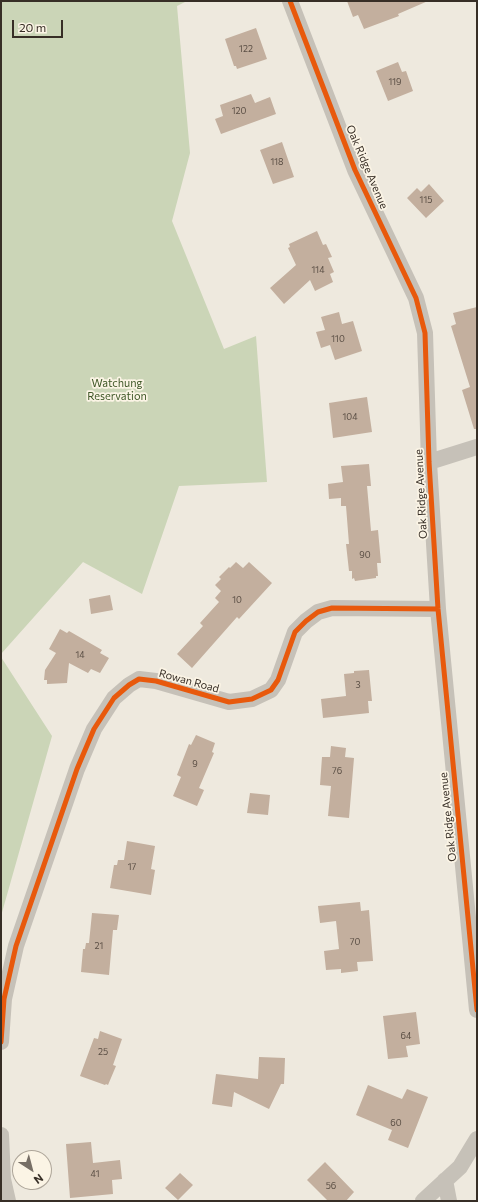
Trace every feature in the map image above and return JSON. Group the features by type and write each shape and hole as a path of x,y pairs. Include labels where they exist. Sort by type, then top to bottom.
{"street":[{"name":"Oak Ridge Avenue","path":"290,1 355,170 416,298 424,333 429,462 438,609 477,1010"},
{"path":"429,462 477,447"},
{"name":"Rowan Road","path":"1,1042 4,999 16,946 77,769 94,729 114,698 129,685 139,679 156,681 229,702 252,699 271,690 278,680 295,632 318,612 332,608 438,609"},
{"path":"1,1135 3,1179 8,1201"},
{"path":"423,1201 460,1167 477,1139"},
{"path":"445,1180 449,1201"}],"green space":[{"name":"Watchung Reservation","path":"1,1 187,1 177,6 190,153 172,221 224,349 256,336 267,482 179,486 142,594 83,562 1,654"},
{"path":"1,657 52,736 1,916"}],"building":[{"path":"347,1 428,1 398,14 399,16 364,29 358,15 353,17"},
{"path":"256,28 267,59 237,69 236,66 234,66 225,39"},
{"path":"398,62 402,72 406,71 413,91 388,101 376,71"},
{"path":"251,94 255,103 270,97 276,114 221,134 215,119 223,116 220,105"},
{"path":"282,142 294,177 273,184 260,150"},
{"path":"429,184 444,201 426,218 407,198 417,188 421,192"},
{"path":"317,231 323,245 326,244 332,257 328,258 334,272 330,274 333,282 315,291 310,280 284,304 270,288 296,265 288,248 290,247 289,244"},
{"path":"477,307 477,429 474,429 462,390 470,387 451,326 456,324 453,313"},
{"path":"339,312 342,324 353,321 362,351 335,360 330,345 321,348 316,332 325,330 321,317"},
{"path":"367,397 372,432 333,438 329,403"},
{"path":"369,464 371,486 367,486 371,531 378,530 381,563 377,563 378,576 376,576 376,578 355,581 354,578 352,579 352,571 349,571 346,544 349,544 346,506 341,506 341,498 329,499 328,484 343,482 341,466"},
{"path":"236,562 243,568 249,562 272,583 239,619 237,617 192,668 177,654 203,626 200,623 219,602 215,598 221,591 215,585 221,579 219,577"},
{"path":"110,595 113,610 91,614 89,599"},
{"path":"60,629 67,633 69,631 102,650 100,653 109,658 100,673 91,669 88,673 69,663 67,683 47,684 47,680 44,680 45,670 56,653 49,649"},
{"path":"369,670 372,701 368,701 369,713 323,718 321,699 346,696 344,674 354,673 354,671"},
{"path":"196,735 215,743 212,752 214,753 199,788 204,790 197,806 173,796 181,777 177,775 189,744 191,745"},
{"path":"331,746 346,748 345,757 354,758 349,818 328,816 331,786 320,785 322,757 330,757"},
{"path":"250,793 270,795 268,815 247,813"},
{"path":"127,841 155,846 151,869 155,870 151,895 110,888 114,865 117,865 118,860 124,860"},
{"path":"360,902 361,911 369,910 373,961 357,962 358,971 341,973 341,969 326,970 324,951 339,949 336,921 320,923 318,906"},
{"path":"92,913 119,915 117,930 113,930 109,975 81,972 83,949 85,949 86,943 89,943"},
{"path":"416,1012 420,1044 406,1046 408,1057 388,1059 383,1016"},
{"path":"100,1031 122,1039 113,1065 116,1066 108,1085 80,1076 94,1038 98,1039"},
{"path":"259,1057 285,1058 284,1084 281,1084 269,1109 234,1092 232,1107 212,1104 216,1074 258,1079"},
{"path":"368,1085 402,1099 407,1089 428,1097 408,1148 388,1140 392,1130 356,1115"},
{"path":"91,1142 93,1163 120,1160 122,1179 112,1180 113,1194 70,1198 66,1144"},
{"path":"325,1162 354,1192 346,1201 328,1201 307,1180"},
{"path":"180,1173 193,1185 178,1200 165,1188"}],"cycle path":[{"path":"290,1 355,170 416,298 425,333 429,462 438,609 477,1010"},
{"path":"1,1042 4,999 16,946 77,769 94,729 114,698 129,685 139,679 156,681 229,702 252,699 271,690 278,680 295,632 318,612 332,608 438,609"}]}
